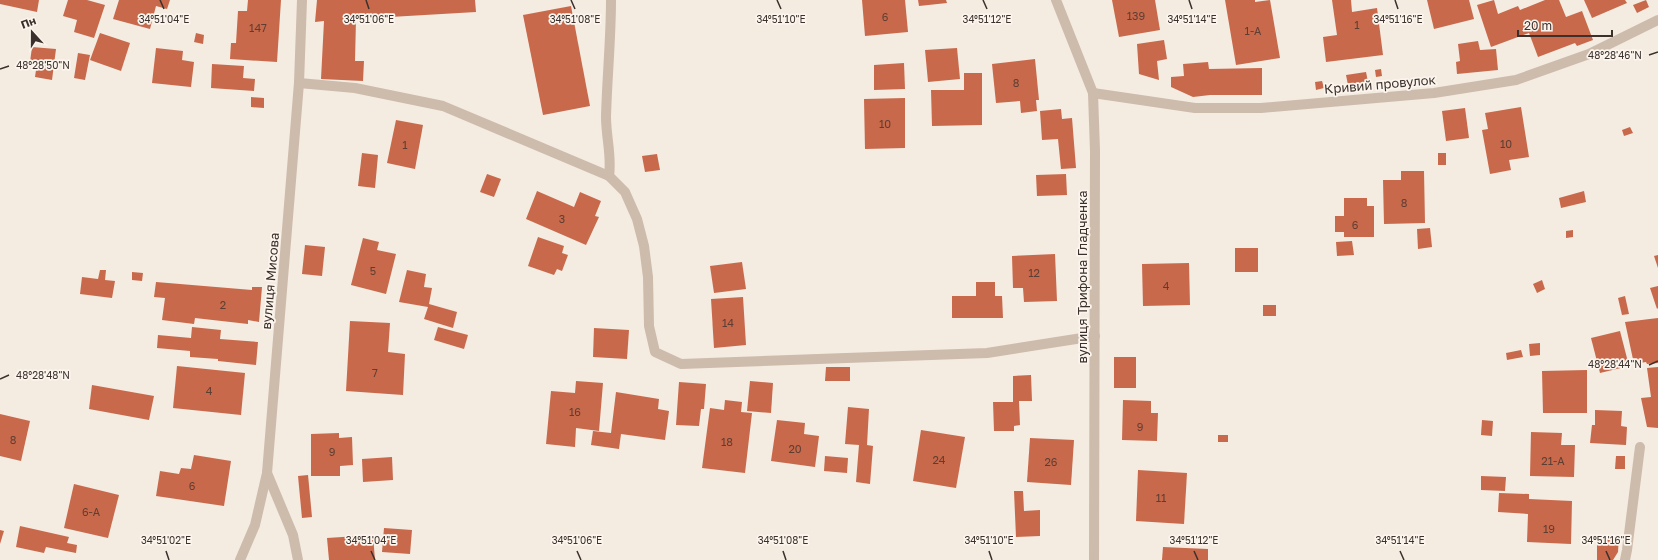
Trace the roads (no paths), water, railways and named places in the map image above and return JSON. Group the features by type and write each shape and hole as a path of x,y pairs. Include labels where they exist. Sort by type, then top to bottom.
{"street":[{"name":"вулиця Мисова","path":"240,560 255,525 267,473 299,83 302,0"},
{"path":"609,176 610,167 606,119 611,32 610,0"},
{"name":"вулиця Трифона Гладченка","path":"1056,0 1093,93 1095,336 1094,560"},
{"name":"Кривий провулок","path":"1093,93 1195,108 1261,108 1434,93 1516,80 1589,54 1658,20"},
{"path":"299,83 355,88 443,106 609,176 624,192 637,219 644,246 648,276 649,326 655,352 681,364 987,353 1095,336"},
{"path":"1625,560 1628,550 1640,447"},
{"path":"267,473 294,535 298,560"}]}
